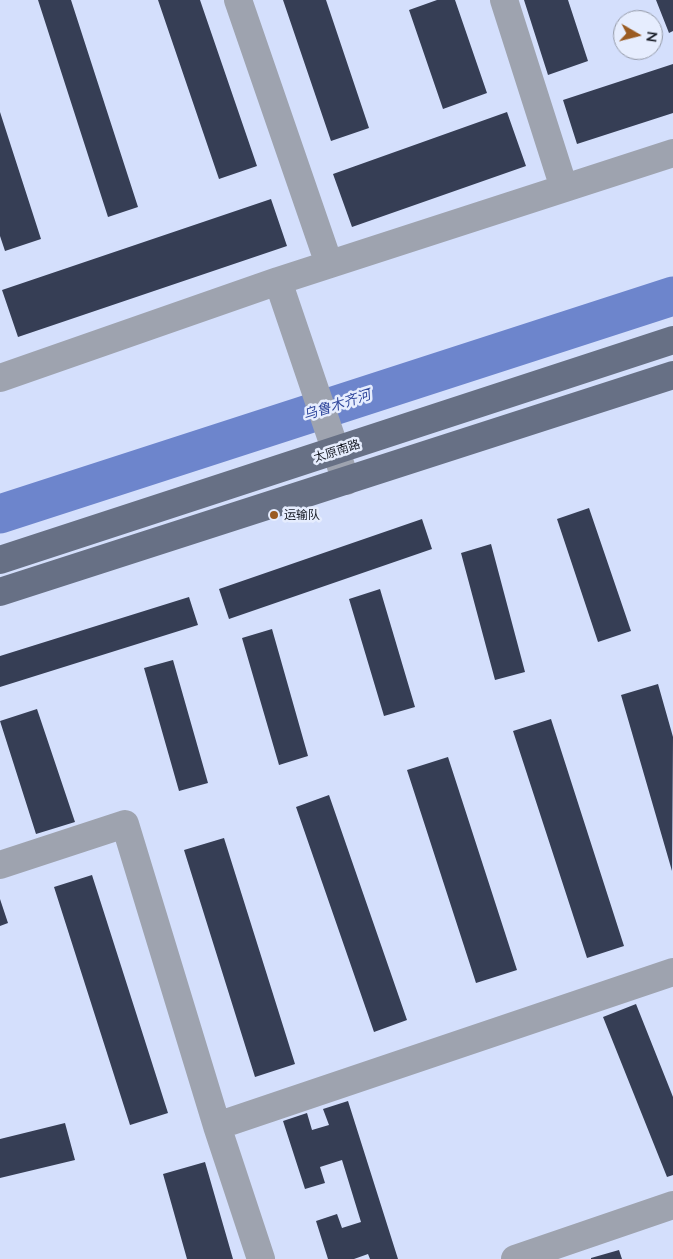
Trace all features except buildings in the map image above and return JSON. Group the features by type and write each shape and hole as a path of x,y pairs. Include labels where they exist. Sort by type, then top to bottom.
{"main road":[{"name":"太原南路","path":"0,560 333,440 673,340"},
{"path":"0,592 673,375"}],"street":[{"path":"238,0 329,264"},
{"path":"504,0 564,188"},
{"path":"0,378 278,281 673,153"},
{"path":"278,281 315,384 346,481"},
{"path":"0,865 125,824 217,1126 262,1259"},
{"path":"217,1126 673,972"},
{"path":"515,1259 673,1205"}],"waterway":[{"name":"乌鲁木齐河","path":"0,514 673,296"}],"place":[{"name":"运输队","path":"274,515"}]}
